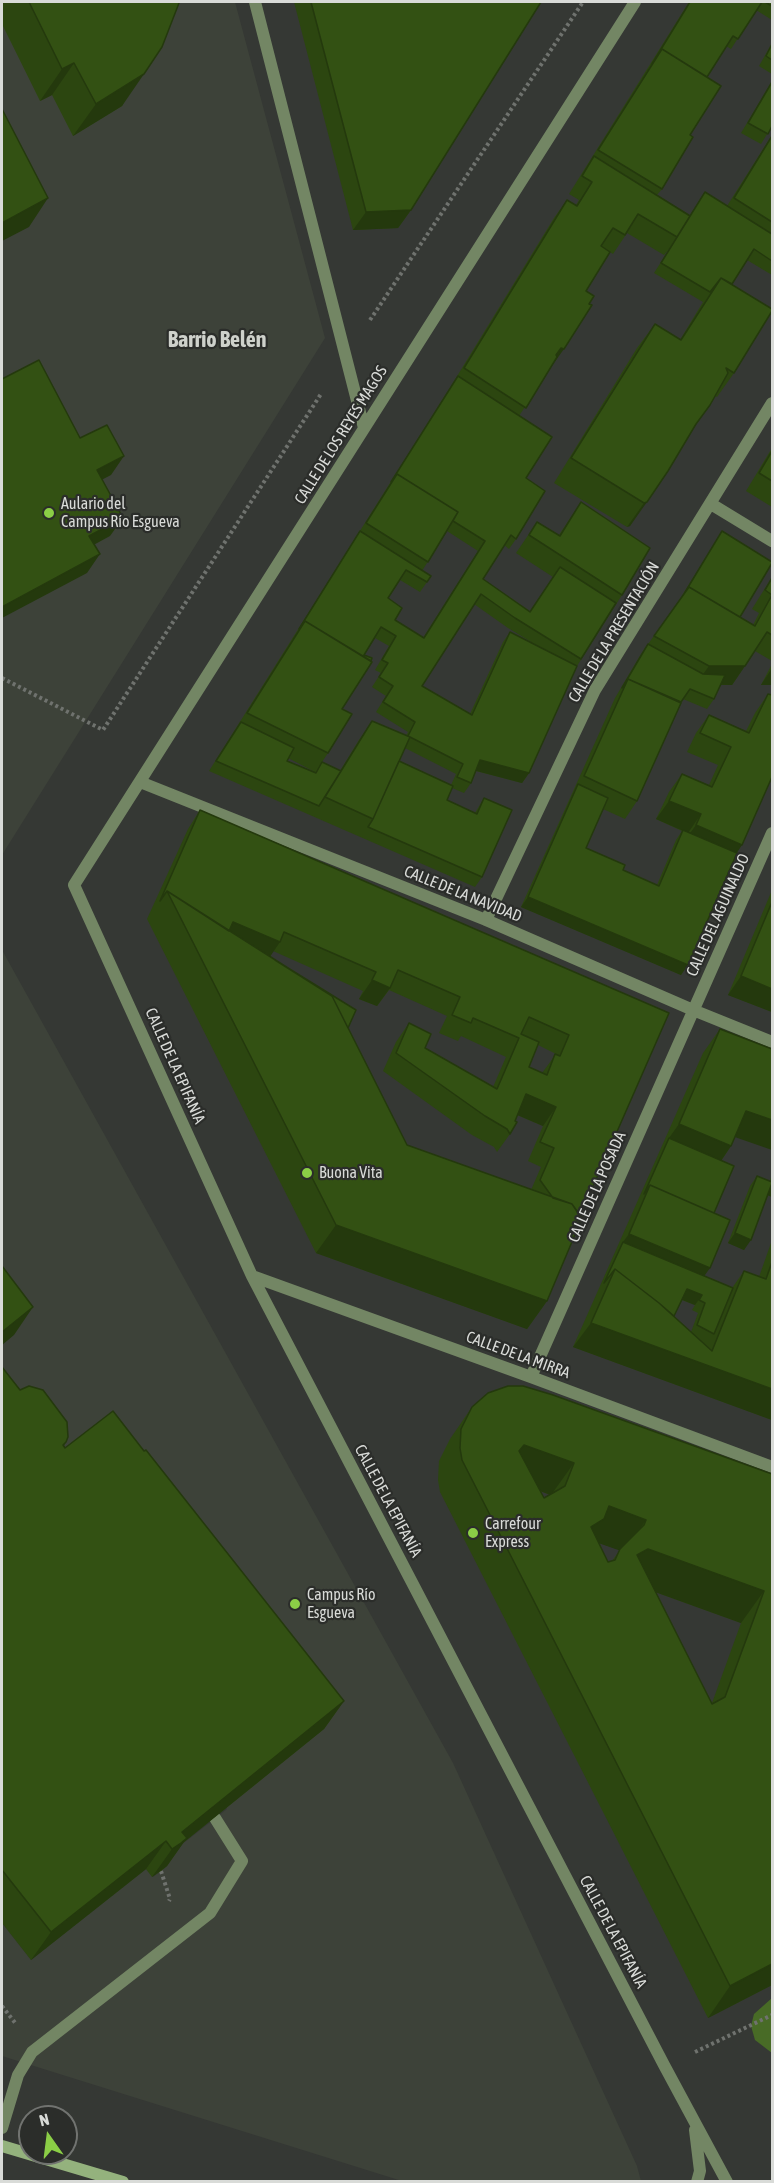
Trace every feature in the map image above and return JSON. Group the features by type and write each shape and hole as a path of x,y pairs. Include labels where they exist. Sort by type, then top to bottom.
{"main road":[{"path":"2,2146 123,2181"}],"street":[{"path":"255,2 364,428"},
{"name":"CALLE DE LOS REYES MAGOS","path":"74,885 635,2"},
{"name":"CALLE DE LA PRESENTACIÓN","path":"486,920 595,690 772,403"},
{"path":"711,504 772,541"},
{"name":"CALLE DE LA NAVIDAD","path":"140,782 486,920 772,1042"},
{"name":"CALLE DEL AGUINALDO","path":"693,1010 772,833"},
{"name":"CALLE DE LA EPIFANÍA","path":"74,885 252,1276 663,2065 727,2181"},
{"name":"CALLE DE LA POSADA","path":"531,1377 693,1010"},
{"name":"CALLE DE LA MIRRA","path":"252,1276 772,1467"},
{"path":"2,2128 18,2075 32,2052 210,1913 242,1861 215,1818"},
{"name":"CALLE DE LA EPIFANÍA","path":"694,2123 699,2171 697,2181"}],"path":[{"path":"2,678 103,730 124,694"},
{"path":"663,2065 710,2046 772,2015"}],"shaded area":[{"path":"2,2 235,2 325,338 2,855 2,618 67,457 2,391 2,241 28,226 2,175"},
{"name":"Campus Río Esgueva","path":"2,950 453,1763 637,2166 641,2181 402,2181 2,2056 2,1923 31,1960 146,1869 153,1877 161,1871 167,1866 162,1860 227,1809 46,1477 2,1418 2,1345 13,1335 2,1320"}],"green space":[{"path":"772,1998 772,2053 755,2040 751,2026 754,2014"}],"building":[{"path":"29,2 179,3 162,47 144,74 96,104 74,63 62,69"},
{"path":"311,2 541,2 411,210 366,212"},
{"path":"690,2 762,2 738,39 733,36 707,77 662,49 652,64"},
{"path":"772,44 772,60 766,56"},
{"path":"662,49 721,86 690,135 693,137 662,189 598,150"},
{"path":"772,82 772,126 768,134 748,123"},
{"path":"2,109 48,198 2,223"},
{"path":"772,136 772,222 734,198"},
{"path":"594,156 690,216 677,237 638,214 625,235 613,228 601,246 610,252 586,291 594,296 589,304 592,305 564,349 561,348 556,355 557,357 526,408 464,368 567,200 577,206 592,182 582,176"},
{"path":"705,192 772,234 772,261 754,249 732,284 721,278 710,292 661,263"},
{"path":"721,278 772,311 734,373 726,368 728,373 710,405 668,471 644,503 571,458 655,324 681,340"},
{"name":"Aulario del Campus Río Esgueva","path":"39,360 80,438 107,425 124,456 97,470 123,518 89,536 100,554 2,607 2,379"},
{"path":"458,376 552,437 526,478 545,491 516,539 511,535 483,579 530,612 560,567 616,603 581,659 481,594 422,686 472,715 510,632 577,666 529,773 480,760 471,783 457,777 463,764 408,736 415,722 383,702 393,686 379,677 388,663 382,660 396,636 381,627 364,655 372,658 371,661 305,621 299,629 360,531 431,576 427,582 406,570 388,598 402,608 395,620 424,638 485,541 453,521 458,512 397,474 391,482"},
{"path":"772,451 772,481 759,473"},
{"path":"397,474 458,512 428,562 366,523"},
{"path":"581,502 650,548 622,595 529,535 537,522 560,536"},
{"path":"722,531 772,562 740,617 689,587 684,594"},
{"path":"772,578 772,595 765,590"},
{"path":"689,587 755,626 772,595 772,635 767,632 745,666 709,666 654,636"},
{"path":"305,621 372,662 342,709 352,714 328,753 247,713"},
{"path":"648,644 703,674 725,675 714,699 690,689 681,702 628,679 622,688"},
{"path":"628,679 681,703 637,801 584,776"},
{"path":"768,694 772,695 772,777 742,845 696,825 701,814 669,801 682,774 712,787 731,747 700,733 709,715 749,733"},
{"path":"372,721 410,737 373,819 325,797"},
{"path":"241,722 294,748 287,761 316,773 322,762 341,771 319,806 216,761"},
{"path":"399,761 453,786 447,800 477,814 484,798 512,810 482,877 368,827"},
{"path":"578,784 608,798 586,848 625,865 623,870 659,886 683,830 737,853 688,965 528,897"},
{"path":"200,810 669,1013 580,1216 572,1204 553,1198 540,1180 554,1148 540,1142 556,1107 526,1094 515,1121 517,1122 510,1134 507,1129 396,1053 409,1023 431,1034 425,1048 497,1089 519,1038 473,1018 471,1023 452,1015 460,997 398,970 390,988 372,980 376,972 284,932 280,942 233,922 229,931 167,891 160,901","holes":["529,1017 569,1035 560,1056 555,1054 547,1075 529,1067 539,1042 521,1034"]},
{"path":"167,891 332,996 407,1145 572,1204 582,1218 547,1301 336,1225"},
{"path":"772,902 772,989 741,976"},
{"path":"275,960 356,1010 348,1028 332,996"},
{"path":"720,1029 772,1049 772,1120 746,1111 731,1146 679,1124"},
{"path":"669,1138 734,1166 714,1213 650,1185 644,1194"},
{"path":"757,1176 772,1183 751,1240 735,1233"},
{"path":"650,1185 730,1220 710,1268 629,1234"},
{"path":"623,1242 733,1288 714,1334 697,1325 705,1303 699,1300 702,1295 687,1289 674,1316 615,1269 604,1283"},
{"path":"772,1262 772,1389 591,1323 615,1269 659,1303 712,1351 744,1271 766,1279"},
{"path":"2,1266 33,1307 2,1332"},
{"path":"2,1367 20,1390 29,1386 43,1390 67,1422 68,1437 63,1445 65,1448 113,1411 344,1701 182,1832 187,1838 181,1843 172,1849 166,1841 51,1932 2,1870"},
{"path":"508,1386 523,1386 772,1474 772,1964 730,1986 462,1460 461,1429 472,1407 488,1393","holes":["524,1445 574,1463 565,1486 544,1498 519,1451","609,1506 646,1520 644,1525 620,1549 615,1560 608,1562 591,1527 604,1519","648,1549 764,1591 725,1697 712,1704 637,1555"]}],"place":[{"name":"Aulario del Campus Río Esgueva","path":"49,513"},
{"name":"Buona Vita","path":"307,1173"},
{"name":"Carrefour Express","path":"473,1533"},
{"name":"Campus Río Esgueva","path":"295,1604"}],"district":[{"name":"Barrio Belén","path":"217,340"}]}
